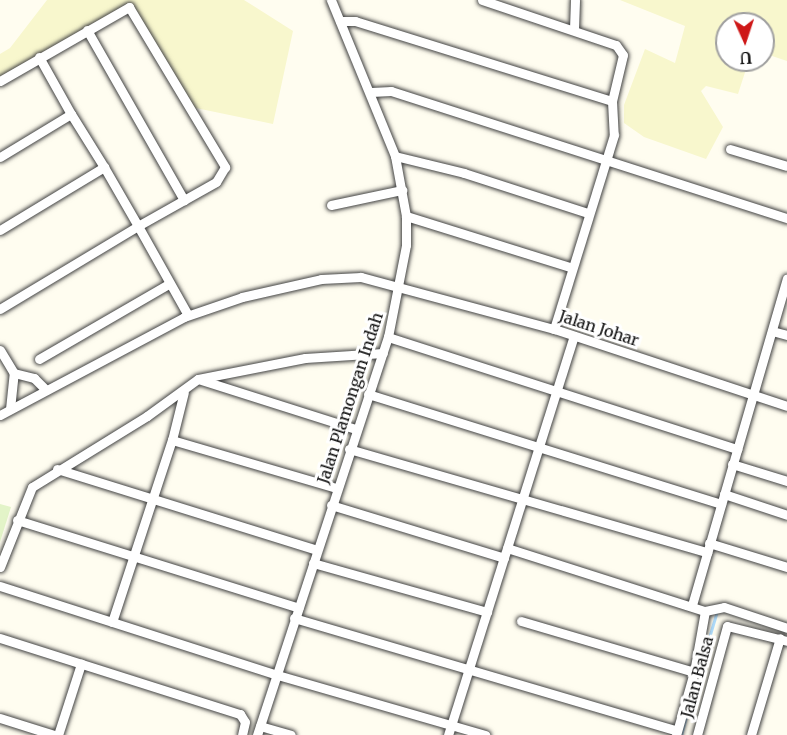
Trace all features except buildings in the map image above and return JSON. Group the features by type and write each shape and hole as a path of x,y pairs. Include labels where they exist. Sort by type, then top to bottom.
{"street":[{"name":"Jalan Plamongan Indah","path":"259,731 274,674 299,608 336,488 388,337 399,286 406,216 395,156 371,92 331,0"},
{"path":"482,0 573,29 616,45 622,51 612,101 614,135 570,267 555,329"},
{"path":"573,29 575,0"},
{"path":"0,81 129,7 225,167 216,182 0,309"},
{"path":"340,21 355,21 612,101"},
{"path":"87,30 184,200"},
{"path":"39,57 188,315"},
{"path":"371,92 391,92 787,218"},
{"path":"0,157 71,114"},
{"path":"730,149 787,166"},
{"path":"395,156 464,173 588,213"},
{"path":"0,230 104,167"},
{"path":"331,205 402,190"},
{"path":"406,216 570,267"},
{"name":"Jalan Johar","path":"0,415 188,315 242,297 321,279 361,277 555,329 755,390 787,406"},
{"path":"692,605 787,279"},
{"path":"39,359 170,283"},
{"path":"772,331 787,335"},
{"path":"450,730 574,336"},
{"path":"388,337 556,393 737,449"},
{"path":"0,350 14,373 10,409"},
{"path":"0,567 17,520 32,488 57,469 184,392 198,379 305,358 382,353"},
{"path":"14,373 34,378 46,390"},
{"path":"198,379 356,429"},
{"path":"112,622 172,440 184,392"},
{"path":"368,394 721,504"},
{"path":"172,440 336,488"},
{"path":"349,449 523,500 787,567"},
{"path":"732,464 787,481"},
{"path":"57,469 153,496 317,550"},
{"path":"724,494 787,514"},
{"path":"332,506 692,605 705,611 724,607 787,628"},
{"path":"17,520 299,608"},
{"path":"313,562 487,612"},
{"path":"0,586 450,730 485,735"},
{"path":"294,618 677,733 694,672 705,611"},
{"path":"521,621 694,672"},
{"name":"Jalan Balsa","path":"697,735 726,627 784,639"},
{"path":"0,638 240,714 245,722 242,735"},
{"path":"751,735 784,639"},
{"path":"0,718 56,735 81,664"},
{"path":"259,731 291,735"}],"green space":[{"path":"47,0 244,0 293,31 273,124 191,107 130,2 0,79 0,54 10,48"},
{"path":"620,0 787,0 787,61 775,57 775,12 715,12 715,72 745,72 738,94 706,86 701,91 723,127 706,159 644,137 624,123 624,105 645,49 675,63 685,26"},
{"path":"0,504 11,507 0,542"}],"waterway":[{"path":"699,671 717,611"},
{"path":"681,735 689,706"}]}
